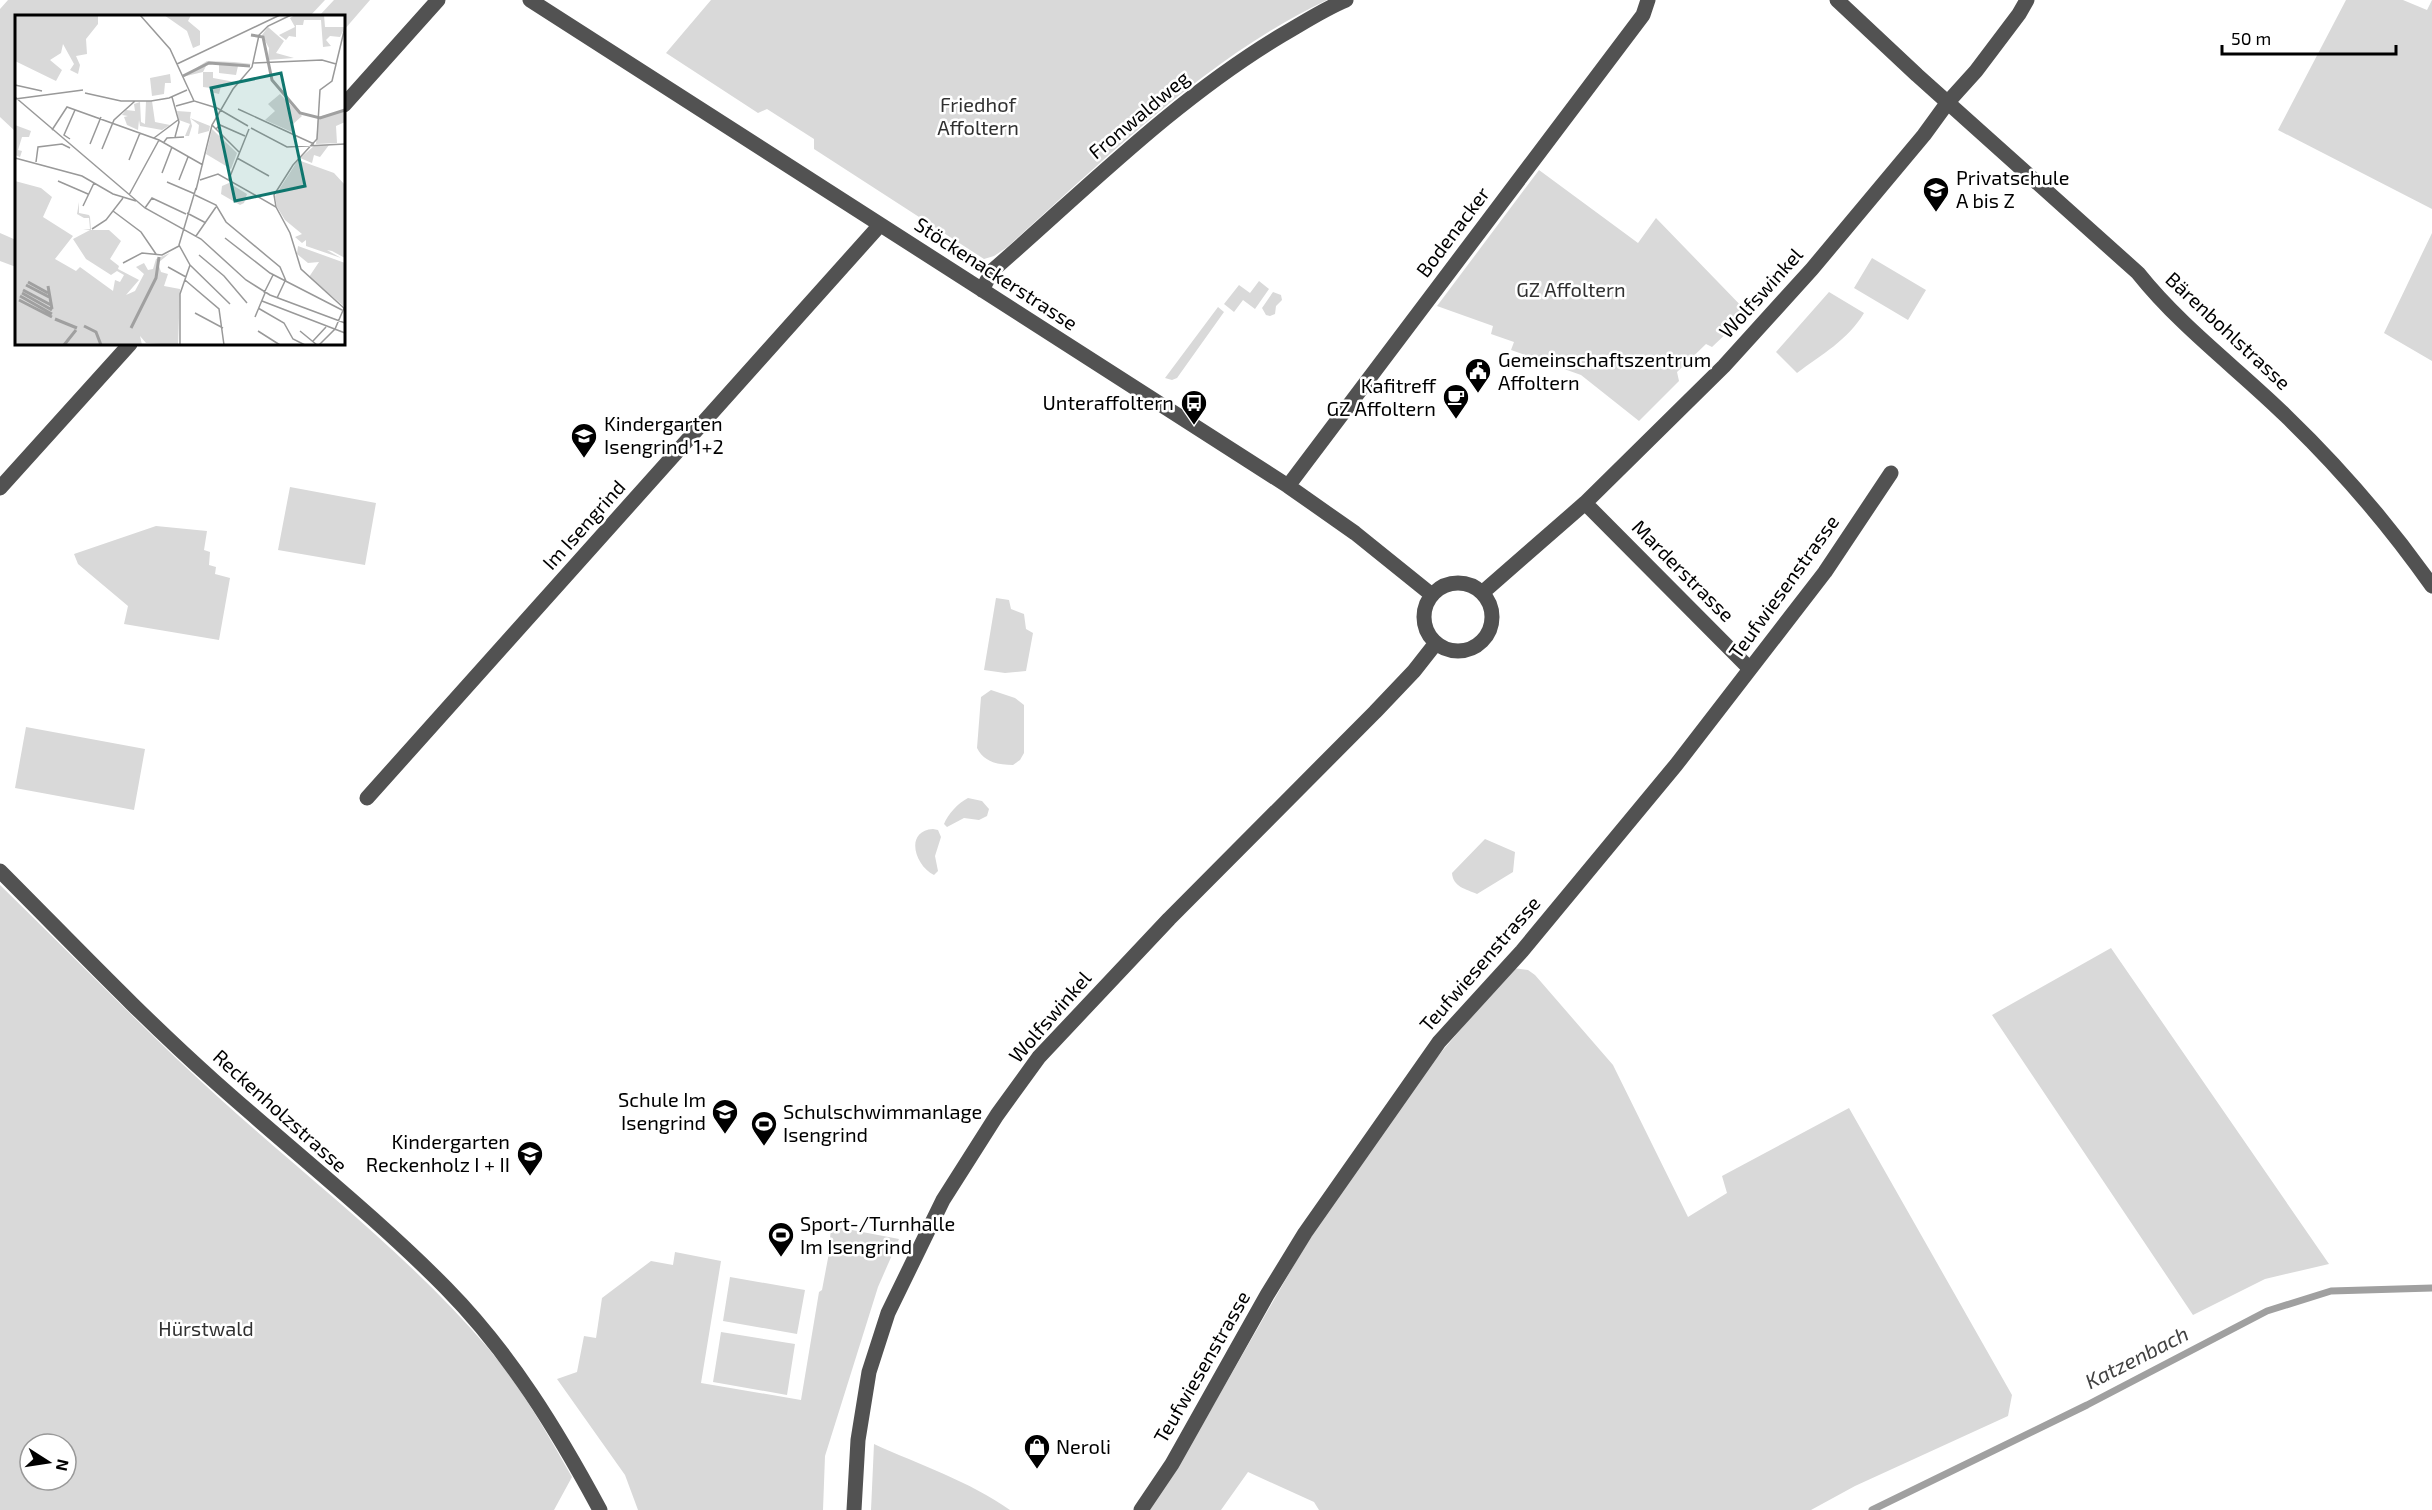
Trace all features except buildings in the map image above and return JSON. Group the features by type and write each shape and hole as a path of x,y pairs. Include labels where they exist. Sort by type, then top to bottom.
{"street":[{"path":"345,104 438,0"},
{"name":"Stöckenackerstrasse","path":"530,0 1288,486 1355,533 1432,595"},
{"name":"Fronwaldweg","path":"982,290 992,271 1189,97 1259,49 1331,6 1346,0"},
{"name":"Bodenacker","path":"1288,486 1636,24 1648,0"},
{"name":"Bärenbohlstrasse","path":"1837,0 2138,273 2162,303 2315,444 2391,531 2432,586"},
{"name":"Wolfswinkel","path":"1482,593 1585,503 1724,366 1804,278 1924,135 1947,102 1976,70 2019,14 2027,0"},
{"name":"Im Isengrind","path":"367,798 880,225"},
{"path":"0,488 129,345"},
{"name":"Teufwiesenstrasse","path":"1141,1510 1172,1464 1267,1295 1305,1233 1439,1042 1522,951 1676,765 1825,572 1891,473"},
{"name":"Marderstrasse","path":"1585,503 1750,669"},
{"path":"1462,583 1482,593 1491,609 1490,628 1486,636 1472,648 1462,651 1444,648 1436,643 1429,635 1424,614 1432,595 1440,588 1462,583"},
{"name":"Wolfswinkel","path":"854,1510 860,1429 869,1372 888,1313 943,1200 997,1115 1039,1057 1171,917 1375,712 1414,671 1436,643"},
{"name":"Reckenholzstrasse","path":"0,871 211,1078 447,1288 530,1389 565,1445 600,1510"}],"green space":[{"path":"8,0 325,0 311,15 15,15 15,131 0,117 0,9"},
{"path":"334,0 370,0 345,29 345,15 320,15"},
{"name":"Friedhof Affoltern","path":"711,0 1327,0 1282,24 1198,80 1119,146 1006,248 984,259 814,149 814,139 767,109 758,113 666,53"},
{"path":"2346,0 2403,0 2427,10 2432,0 2432,209 2278,130"},
{"name":"GZ Affoltern","path":"1539,170 1638,243 1656,218 1748,313 1712,347 1706,344 1677,372 1679,381 1639,421 1581,375 1511,350 1514,342 1491,334 1493,326 1437,306"},
{"path":"0,233 15,240 15,267 0,261"},
{"path":"2432,233 2432,361 2384,333"},
{"path":"1872,258 1926,290 1908,320 1854,288"},
{"path":"1259,281 1269,289 1255,309 1243,300 1234,312 1224,304 1239,285 1250,293"},
{"path":"1273,292 1281,295 1282,300 1276,306 1275,314 1270,316 1266,315 1262,308"},
{"path":"1829,292 1864,313 1858,323 1842,339 1797,373 1776,352"},
{"path":"1218,307 1224,312 1177,378 1172,380 1165,378"},
{"path":"290,487 376,503 365,565 278,550"},
{"path":"156,526 207,531 204,550 210,552 209,565 216,567 215,574 230,578 219,640 124,624 128,606 78,564 74,554"},
{"path":"996,598 1009,600 1011,609 1024,614 1026,629 1033,633 1026,671 1005,673 984,670"},
{"path":"991,690 1015,698 1024,705 1024,753 1013,765 992,762 983,757 977,748 981,697"},
{"path":"26,727 145,749 134,810 15,788"},
{"path":"968,798 982,801 989,809 987,816 979,820 964,818 947,827 944,824 951,813"},
{"path":"938,830 941,837 935,856 938,871 934,875 927,871 915,849 918,836 924,831"},
{"path":"1485,839 1515,852 1513,872 1477,894 1457,884 1452,873"},
{"name":"Hürstwald","path":"0,885 190,1071 425,1281 488,1348 512,1378 572,1477 554,1510 0,1510"},
{"path":"2111,948 2329,1264 2265,1279 2193,1315 1992,1015"},
{"path":"1513,968 1528,970 1535,975 1613,1065 1688,1217 1727,1193 1722,1176 1849,1108 2012,1395 2008,1416 1855,1486 1811,1510 1319,1510 1314,1502 1248,1472 1221,1510 1148,1510 1213,1406 1313,1232 1415,1083"},
{"path":"831,1226 899,1239 878,1287 825,1456 823,1510 638,1510 625,1475 557,1379 577,1372 584,1336 596,1338 602,1298 651,1261 673,1265 675,1252 721,1261 701,1383 801,1400 819,1292 822,1290 829,1253"},
{"path":"730,1277 805,1290 797,1334 723,1321"},
{"path":"721,1332 795,1344 787,1395 713,1382"},
{"path":"874,1444 978,1490 1010,1510 871,1510"}],"waterway":[{"name":"Katzenbach","path":"1872,1510 2087,1405 2267,1311 2331,1291 2432,1288"}],"place":[{"name":"Privatschule A bis Z","path":"1936,213"},
{"name":"Gemeinschaftszentrum Affoltern","path":"1478,394"},
{"name":"Kafitreff GZ Affoltern","path":"1456,420"},
{"name":"Unteraffoltern","path":"1194,426"},
{"name":"Kindergarten Isengrind 1+2","path":"584,459"},
{"name":"Schule Im Isengrind","path":"725,1135"},
{"name":"Schulschwimmanlage Isengrind","path":"764,1147"},
{"name":"Kindergarten Reckenholz I + II","path":"530,1177"},
{"name":"Sport-/Turnhalle Im Isengrind","path":"781,1258"},
{"name":"Neroli","path":"1037,1470"}]}
